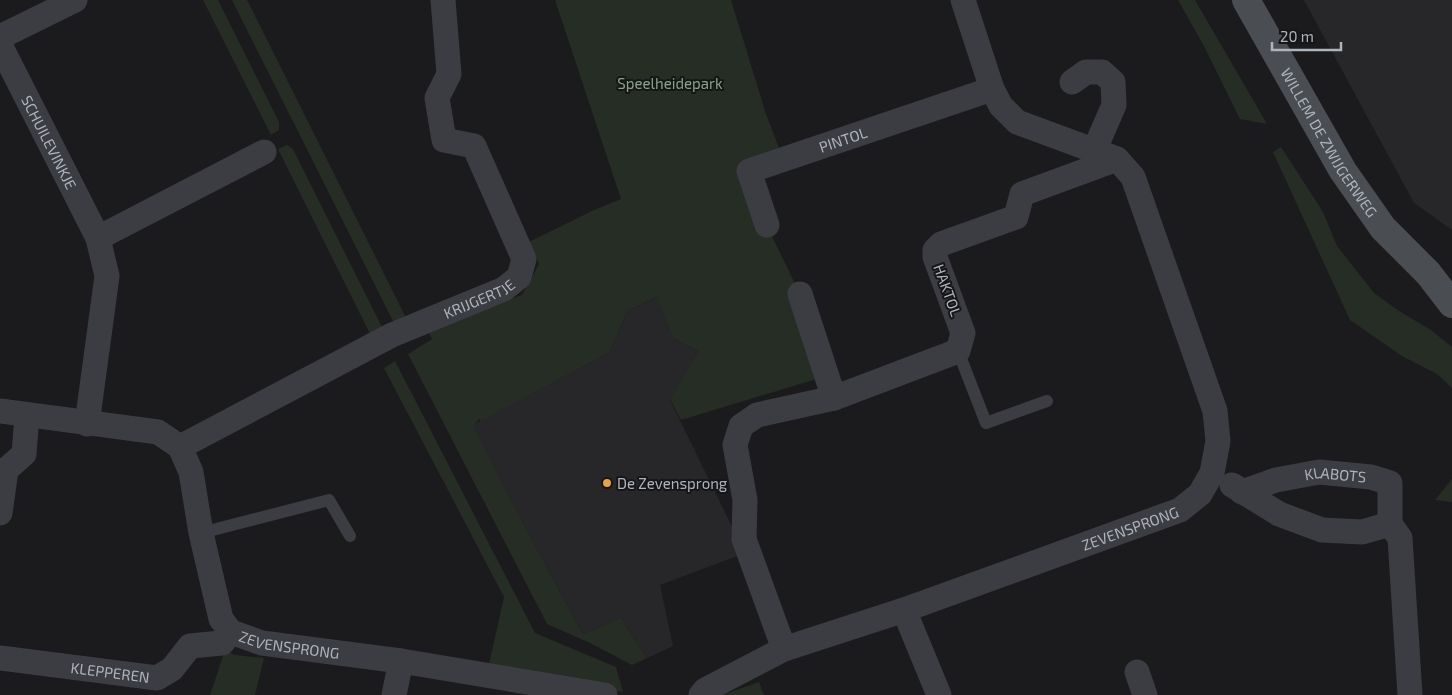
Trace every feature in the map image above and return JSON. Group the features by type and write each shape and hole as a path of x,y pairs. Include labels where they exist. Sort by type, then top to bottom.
{"main road":[{"name":"WILLEM DE ZWIJGERWEG","path":"1246,0 1343,171 1383,228 1428,273 1452,304"},
{"name":"WILLEM DE ZWIJGERWEG","path":"1428,273 1452,287"}],"street":[{"path":"0,37 75,0"},
{"name":"KRIJGERTJE","path":"180,447 392,335 504,290 519,277 524,259 474,146 444,140 437,98 449,74 443,0"},
{"name":"ZEVENSPRONG","path":"702,695 705,690 784,649 904,610 1180,510 1200,494 1212,472 1218,441 1215,411 1133,177 1106,155 1017,122 1001,106 992,89 963,0"},
{"name":"SCHUILEVINKJE","path":"0,45 98,238 107,276 87,424"},
{"path":"1072,82 1086,72 1102,72 1113,82 1114,105 1106,155"},
{"name":"PINTOL","path":"767,226 749,171 992,89"},
{"path":"98,238 264,152"},
{"name":"HAKTOL","path":"958,351 963,333 934,250 941,244 1016,217 1022,194 1106,155"},
{"path":"800,294 834,398"},
{"path":"784,649 744,539 745,500 735,445 741,426 757,415 834,398 958,351"},
{"path":"0,411 158,432 180,447"},
{"path":"0,513 6,470 24,454 28,415"},
{"name":"ZEVENSPRONG","path":"180,447 191,472 201,533 221,619 231,632 262,643 401,661 605,695"},
{"path":"1212,472 1279,514 1322,530 1362,532 1390,524"},
{"name":"KLABOTS","path":"1242,492 1276,480 1318,472 1371,477 1390,482 1390,524 1400,538 1410,695"},
{"path":"904,610 939,695"},
{"name":"KLEPPEREN","path":"0,658 157,678 172,669 190,646 222,643 231,632"},
{"path":"394,695 401,661"},
{"path":"1136,672 1145,695"}],"lane":[{"path":"958,351 986,423 1047,401"},
{"path":"201,533 329,500 350,536"}],"shaded area":[{"path":"1304,0 1452,0 1452,230 1414,203"},
{"name":"De Zevensprong","path":"658,297 673,338 698,351 670,400 745,553 660,585 673,646 647,658 621,618 583,634 472,425 610,352 627,311"}],"green space":[{"path":"203,0 218,0 279,122 279,130 271,135"},
{"path":"232,0 247,0 409,324 397,329"},
{"name":"Speelheidepark","path":"555,0 731,0 766,114 782,156 747,170 767,226 800,294 823,377 681,420 670,399 698,351 673,338 657,297 627,311 610,352 481,421 479,419 473,426 583,634 621,618 647,658 632,665 588,642 547,624 408,354 432,339 426,328 522,295 539,264 529,242 621,199"},
{"path":"1178,0 1195,0 1267,124 1240,119 1205,48"},
{"path":"287,145 293,149 387,337 375,344 278,149"},
{"path":"1281,147 1323,212 1337,246 1374,293 1431,330 1452,347 1452,388 1437,374 1402,356 1350,320 1273,152"},
{"path":"395,361 535,633 616,667 623,692 487,673 504,597 384,368"},
{"path":"1452,479 1452,502 1435,500"},
{"path":"225,650 235,655 264,658 255,695 210,695"},
{"path":"759,682 764,695 722,695"}],"place":[{"name":"De Zevensprong","path":"607,483"}]}
